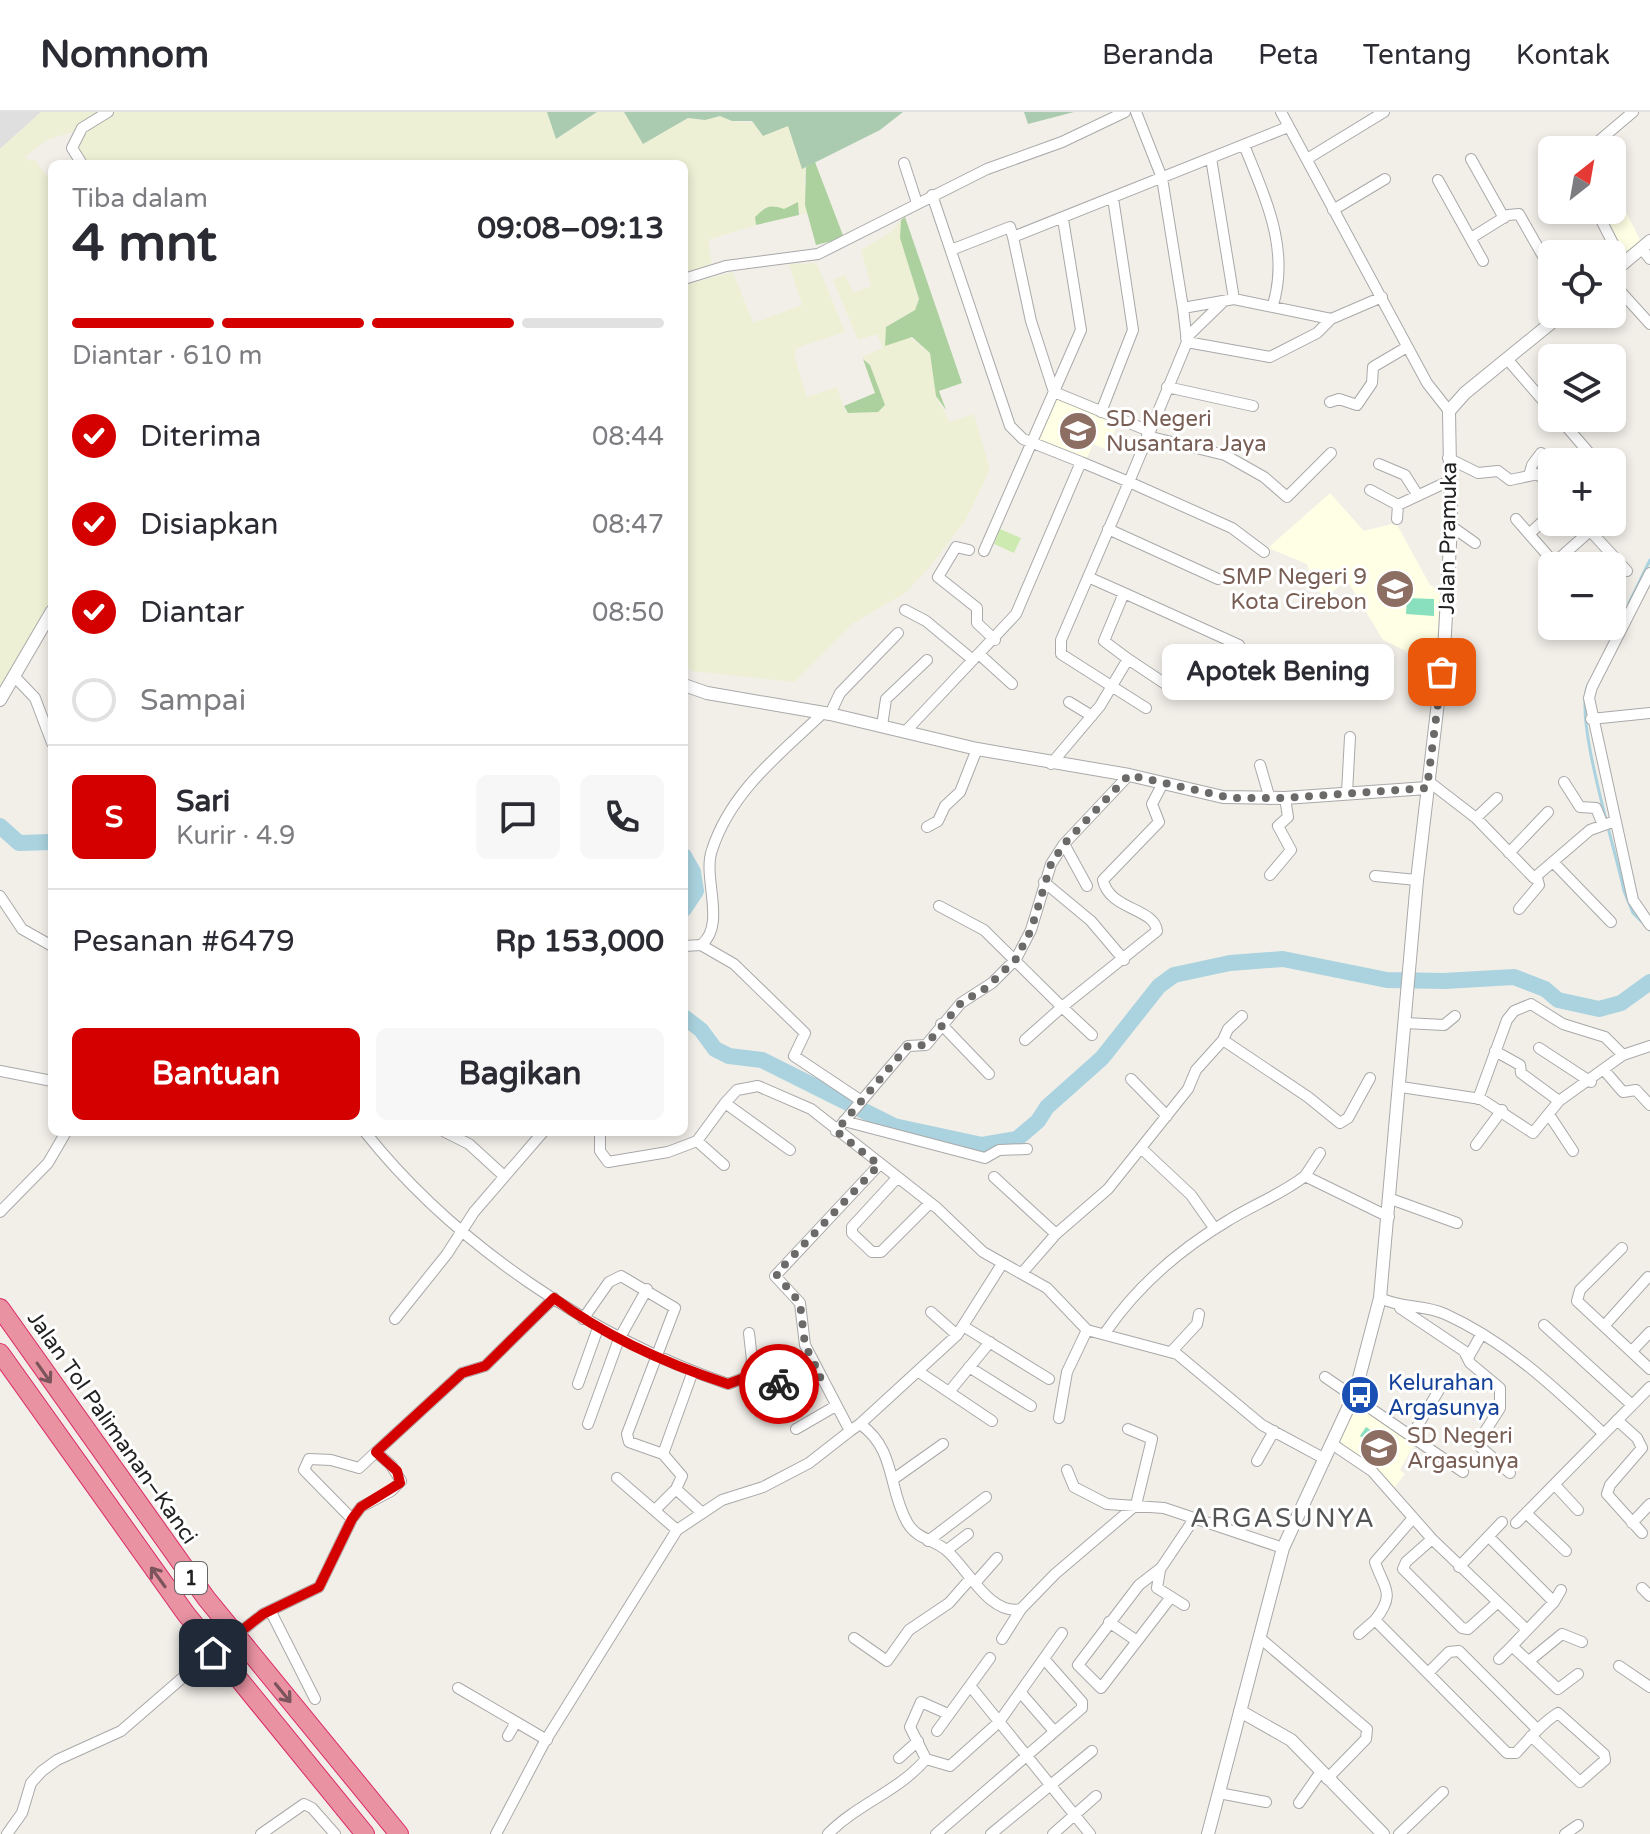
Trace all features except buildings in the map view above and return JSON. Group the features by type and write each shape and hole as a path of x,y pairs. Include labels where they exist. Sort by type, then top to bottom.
{"highway":[{"name":"Jalan Tol Palimanan–Kanci","path":"0,1308 206,1598 399,1834"},
{"name":"1","path":"0,1353 186,1614 365,1834"}],"street":[{"path":"80,160 72,148 76,135 108,112"},
{"path":"688,278 726,266 818,254 848,242 932,195 987,169 1062,142 1125,112"},
{"path":"1136,112 1162,178 1187,340"},
{"path":"1281,112 1407,347 1433,392 1449,411 1545,328"},
{"path":"1307,159 1384,112"},
{"path":"1605,136 1633,112"},
{"path":"1013,237 1288,127"},
{"path":"1244,145 1268,207 1279,250 1280,278 1273,305"},
{"path":"1211,158 1229,301"},
{"path":"1471,159 1504,218"},
{"path":"904,163 917,203"},
{"path":"1333,210 1385,179"},
{"path":"1438,180 1483,261"},
{"path":"932,195 1010,426 1016,434 1232,528 1264,552"},
{"path":"1101,412 1133,330 1113,198"},
{"path":"1471,238 1504,218 1519,214 1538,247"},
{"path":"984,551 1081,330 1063,219"},
{"path":"951,250 1010,227 1031,321 1054,392 1148,434 1225,455 1264,477 1287,497 1331,453"},
{"path":"1626,261 1646,245 1650,259"},
{"path":"1187,340 1270,357 1317,333 1331,319 1382,297"},
{"path":"1626,297 1650,324"},
{"path":"1183,308 1229,301 1273,305 1331,319"},
{"path":"1146,708 1061,654 1059,647 1187,340 1229,301"},
{"path":"1330,402 1339,399 1357,405 1372,383 1373,367 1407,347"},
{"path":"1507,359 1538,395"},
{"path":"1167,387 1253,406"},
{"name":"Jalan Pramuka","path":"1208,1834 1283,1548 1354,1396 1380,1298 1417,880 1444,651 1451,526 1449,411"},
{"path":"1571,432 1585,448"},
{"path":"1529,476 1538,457"},
{"path":"1448,458 1478,473 1498,471 1510,480 1538,474"},
{"path":"905,732 995,640 1016,614 1081,462"},
{"path":"1379,464 1405,475 1417,494"},
{"path":"1398,505 1449,481"},
{"path":"1370,490 1398,505"},
{"path":"1397,519 1398,505"},
{"path":"1516,519 1545,552"},
{"path":"1451,526 1475,543"},
{"path":"1529,534 1538,526"},
{"path":"1108,529 1218,579"},
{"path":"1569,552 1585,536"},
{"path":"969,550 964,546 956,547 938,577 977,608 977,623 995,640"},
{"path":"1650,573 1592,687 1591,719 1609,823 1633,900 1650,925"},
{"path":"1088,577 1239,645"},
{"path":"1124,593 1104,641 1167,685"},
{"path":"905,610 926,621 1012,684"},
{"path":"0,700 48,618"},
{"path":"701,945 711,933 710,854 722,821 746,787 827,713 840,693 898,633"},
{"path":"1051,764 1092,716 1128,659"},
{"path":"882,726 886,699 895,687 927,660"},
{"path":"14,676 35,698 48,732"},
{"path":"688,686 707,693 827,713 977,749 1129,775 1223,797 1270,799 1427,785 1476,818 1537,878 1539,885 1519,909"},
{"path":"1069,702 1092,716"},
{"path":"1591,719 1650,713"},
{"path":"1347,793 1350,737"},
{"path":"927,827 938,821 945,806 960,792 977,749"},
{"path":"1260,765 1270,799"},
{"path":"836,1131 908,1046 926,1045 961,1003 986,988 1016,959 1031,930 1044,882 1064,844 1129,775"},
{"path":"1564,782 1580,807 1598,809 1609,823"},
{"path":"1025,1040 1155,934 1157,926 1116,900 1103,880 1159,822 1152,804 1163,783"},
{"path":"1270,875 1291,850 1278,826 1288,817 1285,798"},
{"path":"1476,818 1497,798"},
{"path":"1509,853 1548,812"},
{"path":"1537,878 1581,836 1609,823"},
{"path":"1064,844 1087,886"},
{"path":"1554,863 1611,922"},
{"path":"1375,876 1417,880"},
{"path":"1044,882 1091,921 1124,960"},
{"path":"0,896 22,929 48,944"},
{"path":"939,906 969,919 1016,959 1092,1035"},
{"path":"688,946 701,945 734,964 805,1033 794,1056 858,1103"},
{"path":"1478,1099 1511,1014 1531,1004 1563,1024 1605,1037 1623,1055"},
{"path":"1022,1273 1056,1234 1108,1189 1188,1089 1196,1070 1242,1016"},
{"path":"1406,1016 1444,1025 1455,1016"},
{"path":"941,1024 989,1074"},
{"path":"1223,1040 1308,1097 1340,1123 1348,1118 1370,1078"},
{"path":"1401,1087 1478,1099 1502,1110 1533,1133 1550,1116 1559,1101 1591,1082 1623,1055 1650,1046"},
{"path":"1539,1048 1591,1082"},
{"path":"1495,1051 1520,1065 1521,1073 1559,1101"},
{"path":"1604,1070 1623,1092 1636,1090 1650,1105"},
{"path":"0,1071 48,1080"},
{"path":"1131,1079 1167,1116"},
{"path":"600,1136 600,1151 608,1162 668,1152 697,1141 737,1090 758,1086 811,1109 930,1203 975,1246 1055,1295 1087,1330 1172,1351 1274,1431 1325,1459"},
{"path":"725,1103 790,1150"},
{"path":"1476,1145 1502,1110"},
{"path":"1550,1116 1573,1151"},
{"path":"845,1119 985,1158 999,1150 1027,1149"},
{"path":"0,1212 48,1163 64,1136"},
{"path":"368,1136 393,1167 462,1230 598,1328 656,1356 728,1384 747,1377 789,1388 821,1377"},
{"path":"453,1136 469,1144 504,1176"},
{"path":"395,1319 504,1176 539,1136"},
{"path":"697,1141 724,1165"},
{"path":"1142,1149 1194,1200 1215,1229"},
{"path":"1105,1333 1128,1299 1154,1274 1215,1229 1305,1176 1320,1153"},
{"path":"850,1431 834,1407 805,1345 800,1303 775,1275 879,1165"},
{"path":"1305,1176 1389,1217"},
{"path":"994,1177 1056,1234"},
{"path":"897,1178 852,1227 852,1233 872,1252 881,1252 930,1203"},
{"path":"1391,1199 1457,1223"},
{"path":"1622,1248 1578,1294 1577,1301 1650,1369"},
{"path":"496,1834 547,1740 677,1530 700,1511 809,1463 860,1424 960,1331 1002,1264"},
{"path":"1604,1326 1648,1277"},
{"path":"583,1319 615,1278 628,1278 672,1305 675,1312 627,1438 663,1454 682,1476 676,1489 655,1510"},
{"path":"588,1424 619,1339 647,1289"},
{"path":"352,1519 304,1470 304,1465 313,1457 359,1468 462,1373 485,1366 554,1298"},
{"path":"1380,1298 1400,1308 1469,1356"},
{"path":"1400,1308 1437,1311 1530,1365 1603,1433"},
{"path":"931,1312 960,1331 990,1342 1049,1379"},
{"path":"1172,1351 1197,1324 1199,1314"},
{"path":"1544,1325 1632,1405"},
{"path":"578,1384 598,1328"},
{"path":"1059,1418 1067,1372 1087,1330"},
{"path":"1632,1351 1650,1332"},
{"path":"747,1377 752,1360 749,1333"},
{"path":"1481,1335 1469,1356 1470,1363 1490,1377 1502,1392 1500,1408 1477,1446 1510,1473"},
{"path":"949,1392 990,1342"},
{"path":"969,1367 1031,1406"},
{"path":"663,1454 693,1371"},
{"path":"919,1372 992,1421"},
{"path":"1325,1377 1463,1472"},
{"path":"1412,1435 1442,1385"},
{"path":"1516,1523 1650,1387"},
{"path":"796,1429 834,1407"},
{"path":"1617,1420 1637,1438 1642,1448 1608,1487 1607,1494 1642,1533"},
{"path":"860,1424 882,1448 911,1530 947,1550 973,1580 1005,1607 1021,1609"},
{"path":"1002,1639 1021,1609 1055,1574 1136,1505 1153,1441 1128,1429"},
{"path":"1257,1461 1274,1431"},
{"path":"895,1478 943,1444"},
{"path":"1332,1444 1372,1471 1459,1567 1527,1630"},
{"path":"7,1834 22,1813 31,1783 42,1771 57,1760 121,1731 188,1673 267,1613 319,1587 361,1507 391,1491 401,1481 391,1465 376,1452"},
{"path":"1067,1470 1072,1485 1080,1492 1111,1505 1164,1508 1283,1548"},
{"path":"617,1478 677,1530"},
{"path":"1555,1485 1578,1510"},
{"path":"676,1489 700,1511"},
{"path":"928,1541 986,1497"},
{"path":"1632,1523 1650,1504"},
{"path":"1526,1513 1566,1551"},
{"path":"1359,1634 1383,1610 1388,1586 1375,1562 1413,1518"},
{"path":"1171,1597 1101,1688 1078,1665 1139,1585 1161,1568 1194,1519"},
{"path":"1459,1567 1502,1522"},
{"path":"947,1550 968,1534"},
{"path":"1489,1537 1554,1602"},
{"path":"1432,1539 1406,1562 1403,1569 1452,1619 1468,1629 1497,1603"},
{"path":"854,1638 887,1661 909,1630 949,1603 997,1558"},
{"path":"1161,1568 1157,1588 1184,1605"},
{"path":"1499,1659 1554,1602 1561,1590"},
{"path":"267,1613 315,1699"},
{"path":"1375,1620 1507,1753 1516,1753 1535,1733 1555,1714 1561,1714 1604,1754 1605,1760 1580,1782 1535,1733 1459,1651 1449,1652 1429,1672"},
{"path":"1109,1622 1137,1641"},
{"path":"948,1714 921,1702 910,1723 926,1759 950,1766 999,1722 1062,1633"},
{"path":"1529,1661 1562,1634 1582,1642"},
{"path":"1260,1638 1367,1729 1366,1739 1299,1803"},
{"path":"1512,1646 1558,1689 1578,1674"},
{"path":"937,1731 990,1658"},
{"path":"936,1834 1083,1705 1045,1660"},
{"path":"1619,1666 1650,1687"},
{"path":"971,1687 1090,1834"},
{"path":"458,1688 547,1740"},
{"path":"1021,1693 1054,1731"},
{"path":"1240,1711 1291,1740 1378,1832"},
{"path":"508,1736 516,1722"},
{"path":"899,1758 918,1741"},
{"path":"991,1834 1092,1751"},
{"path":"828,1834 842,1820 910,1776 926,1759"},
{"path":"1399,1834 1443,1792"},
{"path":"1219,1793 1266,1802"},
{"path":"1053,1834 1096,1796"},
{"path":"261,1834 304,1804 312,1808 335,1834"},
{"path":"1565,1834 1578,1825"}],"shaded area":[{"path":"0,112 41,112 0,149"},
{"path":"41,112 100,112 75,131 45,141 25,157 29,161 34,159 48,175 48,611 0,694 0,149"},
{"path":"113,112 547,112 557,139 597,112 624,112 643,144 688,118 705,120 720,116 732,121 788,126 802,168 806,167 804,183 809,213 799,215 801,211 792,204 784,209 765,207 755,220 756,225 708,240 712,264 688,272 688,160 84,160 77,144 83,130"},
{"path":"547,112 597,112 556,139"},
{"path":"624,112 903,112 880,130 802,169 788,126 763,136 752,121 732,121 720,116 705,120 688,118 643,144"},
{"path":"1024,112 1074,112 1028,124"},
{"path":"1626,212 1641,242 1626,254 1626,240 1613,240 1605,224 1626,224"},
{"path":"901,220 900,238 919,299 915,310 891,323 930,353 936,396 950,422 974,414 990,470 965,521 927,570 905,593 852,624 794,682 692,671 688,668 688,284 733,272 753,323 802,305 789,264 813,263 818,266 845,332 796,348 795,358 807,397 837,387 845,411 875,412 885,405 870,365 862,357 883,348 877,334 858,340 833,280 845,275 853,293 871,286 861,250 891,232"},
{"name":"SD Negeri Nusantara Jaya","path":"1061,398 1118,423 1107,450 1093,444 1087,458 1038,439 1056,400"},
{"name":"SMP Negeri 9 Kota Cirebon","path":"1330,493 1364,531 1396,523 1430,585 1440,590 1435,686 1423,668 1404,650 1383,640 1347,580 1325,598 1313,585 1307,564 1268,548"},
{"name":"SD Negeri Argasunya","path":"1359,1402 1416,1441 1400,1470 1405,1474 1391,1492 1376,1472 1340,1441"}],"green space":[{"path":"815,162 844,238 816,245 805,205 806,167"},
{"path":"798,202 799,215 756,225 755,217 765,209 784,209"},
{"path":"905,217 962,383 939,391 946,410 936,396 930,353 912,337 885,346 886,327 915,310 919,299 900,238 901,220"},
{"path":"863,359 870,365 885,405 878,412 848,413 844,406 875,393"},
{"path":"1000,529 1021,538 1014,553 994,544"},
{"path":"1407,598 1434,599 1434,616 1406,614"},
{"path":"1366,1427 1390,1443 1383,1453 1360,1436"}],"waterway":[{"path":"1629,603 1650,560"},
{"path":"1588,685 1586,725 1597,785 1624,891 1633,913 1650,930"},
{"path":"0,826 19,843 48,842"},
{"path":"688,863 696,891 688,903"},
{"path":"688,1020 701,1030 715,1049 729,1056 762,1060 894,1126 982,1145 1017,1139 1038,1121 1047,1107 1102,1058 1159,986 1174,975 1230,963 1283,959 1387,980 1514,977 1545,989 1558,1000 1599,1009 1621,1003 1650,982"}],"way so far":[{"path":"779,1384 793,1387 821,1377 805,1345 805,1324 800,1303 775,1276 826,1218 879,1165 836,1131 908,1046 926,1045 961,1003 986,988 1016,959 1031,930 1051,864 1064,844 1129,775 1231,798 1285,798 1427,788 1442,672"}],"place":[{"name":"SD Negeri Nusantara Jaya","path":"1078,431"},
{"name":"SMP Negeri 9 Kota Cirebon","path":"1395,589"},
{"name":"Apotek Bening","path":"1442,672"},
{"name":"Kelurahan Argasunya","path":"1360,1395"},
{"name":"SD Negeri Argasunya","path":"1379,1448"}],"district":[{"name":"ARGASUNYA","path":"1283,1518"}],"route":[{"path":"213,1653 263,1614 277,1610 297,1596 319,1587 330,1560 361,1507 382,1497 400,1483 397,1471 376,1452 462,1373 485,1366 554,1298 598,1328 693,1371 728,1384 747,1377 779,1384"}]}
